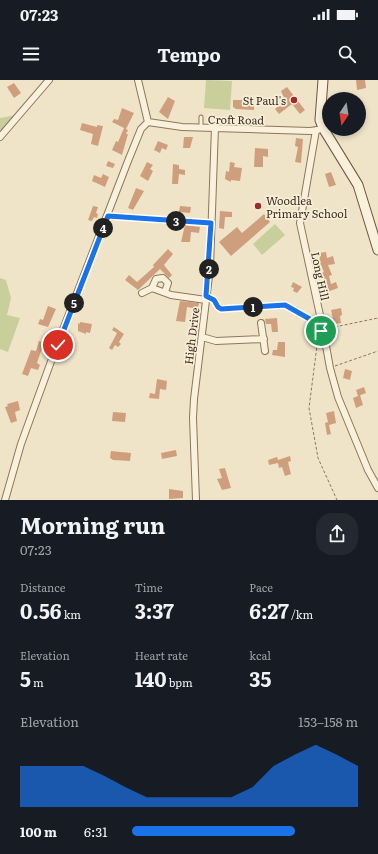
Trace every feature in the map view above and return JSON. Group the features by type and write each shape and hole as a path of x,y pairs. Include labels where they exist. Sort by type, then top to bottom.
{"street":[{"path":"0,137 49,80"},
{"path":"5,500 21,444 108,216 113,199 141,129 148,122 138,80"},
{"path":"322,80 319,129 358,185 378,250"},
{"name":"Croft Road","path":"148,122 201,128 319,129"},
{"name":"High Drive","path":"196,500 193,418 206,298 215,127"},
{"name":"Long Hill","path":"319,129 300,223 323,328 330,368 344,413 368,470 378,488"},
{"path":"142,293 152,288 156,279 163,278 168,282 165,292"},
{"path":"152,288 165,292 206,298"},
{"path":"261,322 265,351"},
{"path":"202,337 216,341 264,339"}],"lane":[{"path":"201,117 201,128"}],"path":[{"path":"108,216 211,223"},
{"path":"206,298 214,300 221,309 285,305 323,328 378,318"},
{"path":"323,328 317,341 314,380 309,398 309,408 318,458 337,500"},
{"path":"330,368 378,350"}],"green space":[{"path":"206,80 232,81 230,110 204,108"},
{"path":"16,115 0,131 0,118"},
{"path":"275,224 285,235 262,255 253,244"},
{"path":"0,278 6,280 11,298 7,315 20,318 8,352 0,349"}],"building":[{"path":"356,80 365,80 366,88 357,90"},
{"path":"14,83 21,93 14,98 7,87"},
{"name":"St Paul's","path":"287,87 305,110 300,114 292,104 279,114 275,109 285,100 281,91"},
{"path":"168,97 175,101 168,119 159,112"},
{"path":"233,100 243,100 243,103 254,104 254,110 236,109 233,107"},
{"path":"122,108 134,113 126,129 128,130 126,134 128,134 122,155 112,150 116,141 118,142 124,128 112,122 114,119 118,120"},
{"path":"82,123 97,127 97,125 103,126 98,146 91,144 93,134 80,130"},
{"path":"184,137 193,137 190,148 183,148"},
{"path":"296,138 303,139 301,163 295,162 298,147 295,146"},
{"path":"158,141 168,145 166,150 162,148 160,153 154,150"},
{"path":"255,148 268,149 268,157 263,156 263,167 254,167"},
{"path":"108,161 115,164 113,168 106,166"},
{"path":"147,162 153,165 150,169 153,171 148,181 140,176"},
{"path":"230,162 235,163 234,167 242,168 240,181 231,180 231,182 225,179 226,171 229,172"},
{"path":"173,164 179,165 179,169 185,170 185,175 179,174 178,184 172,184"},
{"path":"331,172 336,185 329,187 325,174"},
{"path":"103,174 109,177 105,187 92,181 94,175 101,178"},
{"path":"136,188 144,191 133,210 128,208"},
{"path":"93,206 98,207 96,213 98,214 97,218 94,217 92,221 88,220"},
{"path":"180,206 191,207 190,213 179,212"},
{"path":"220,211 232,212 232,217 225,217 224,229 219,228"},
{"path":"264,214 270,222 231,256 219,242 237,227 242,233"},
{"path":"185,225 200,227 199,233 191,232 190,242 181,242"},
{"path":"168,249 173,254 164,265 172,275 169,278 160,269 138,290 125,280 129,275 137,282 154,267 153,265"},
{"path":"326,252 327,258 333,256 335,264 328,265 332,275 329,276 331,284 336,282 338,288 327,292 321,273 324,272 321,265 318,265 317,259 320,259 319,253"},
{"path":"293,282 302,287 297,293 293,291 294,288 291,287"},
{"path":"180,301 199,303 198,309 187,307 185,322 176,321"},
{"path":"48,306 56,309 48,327 38,324 40,319 43,320"},
{"path":"341,308 341,323 334,324 331,310"},
{"path":"277,318 278,332 272,332 271,324 266,324 265,319"},
{"path":"80,322 92,324 90,333 86,332 86,334 78,331 78,323 80,324"},
{"path":"114,327 124,334 119,342 121,344 118,347 115,345 112,350 109,348 117,333 112,330"},
{"path":"39,341 44,342 37,363 40,365 38,370 31,368 28,376 22,374 31,350 36,351"},
{"path":"278,342 285,342 285,357 272,355 273,350 277,350"},
{"path":"345,369 352,371 350,380 343,378"},
{"path":"157,379 167,381 166,390 160,389 159,399 149,398 150,393 155,394"},
{"path":"364,387 366,393 358,396 356,390"},
{"path":"360,395 363,405 356,408 353,398"},
{"path":"18,401 20,410 15,412 17,421 11,423 5,407 8,406 7,404"},
{"path":"334,411 336,423 329,425 331,434 327,435 325,423 328,422 326,413"},
{"path":"113,412 126,413 125,422 112,421"},
{"path":"176,450 177,456 162,459 161,453"},
{"path":"111,451 131,453 130,461 113,460 110,458"},
{"path":"290,456 291,461 288,462 291,474 285,476 282,467 279,468 278,463 269,465 268,460 277,457 278,460"},
{"path":"225,468 231,488 222,490 217,479 222,478 219,469"},
{"path":"169,489 183,491 183,498 169,499"}],"place":[{"name":"St Paul's","path":"294,100"},
{"name":"Woodlea Primary School","path":"258,206"}],"route":[{"path":"58,345 108,216 211,223 210,268 206,296 214,300 221,309 285,305 322,326 323,329 321,331"}]}
